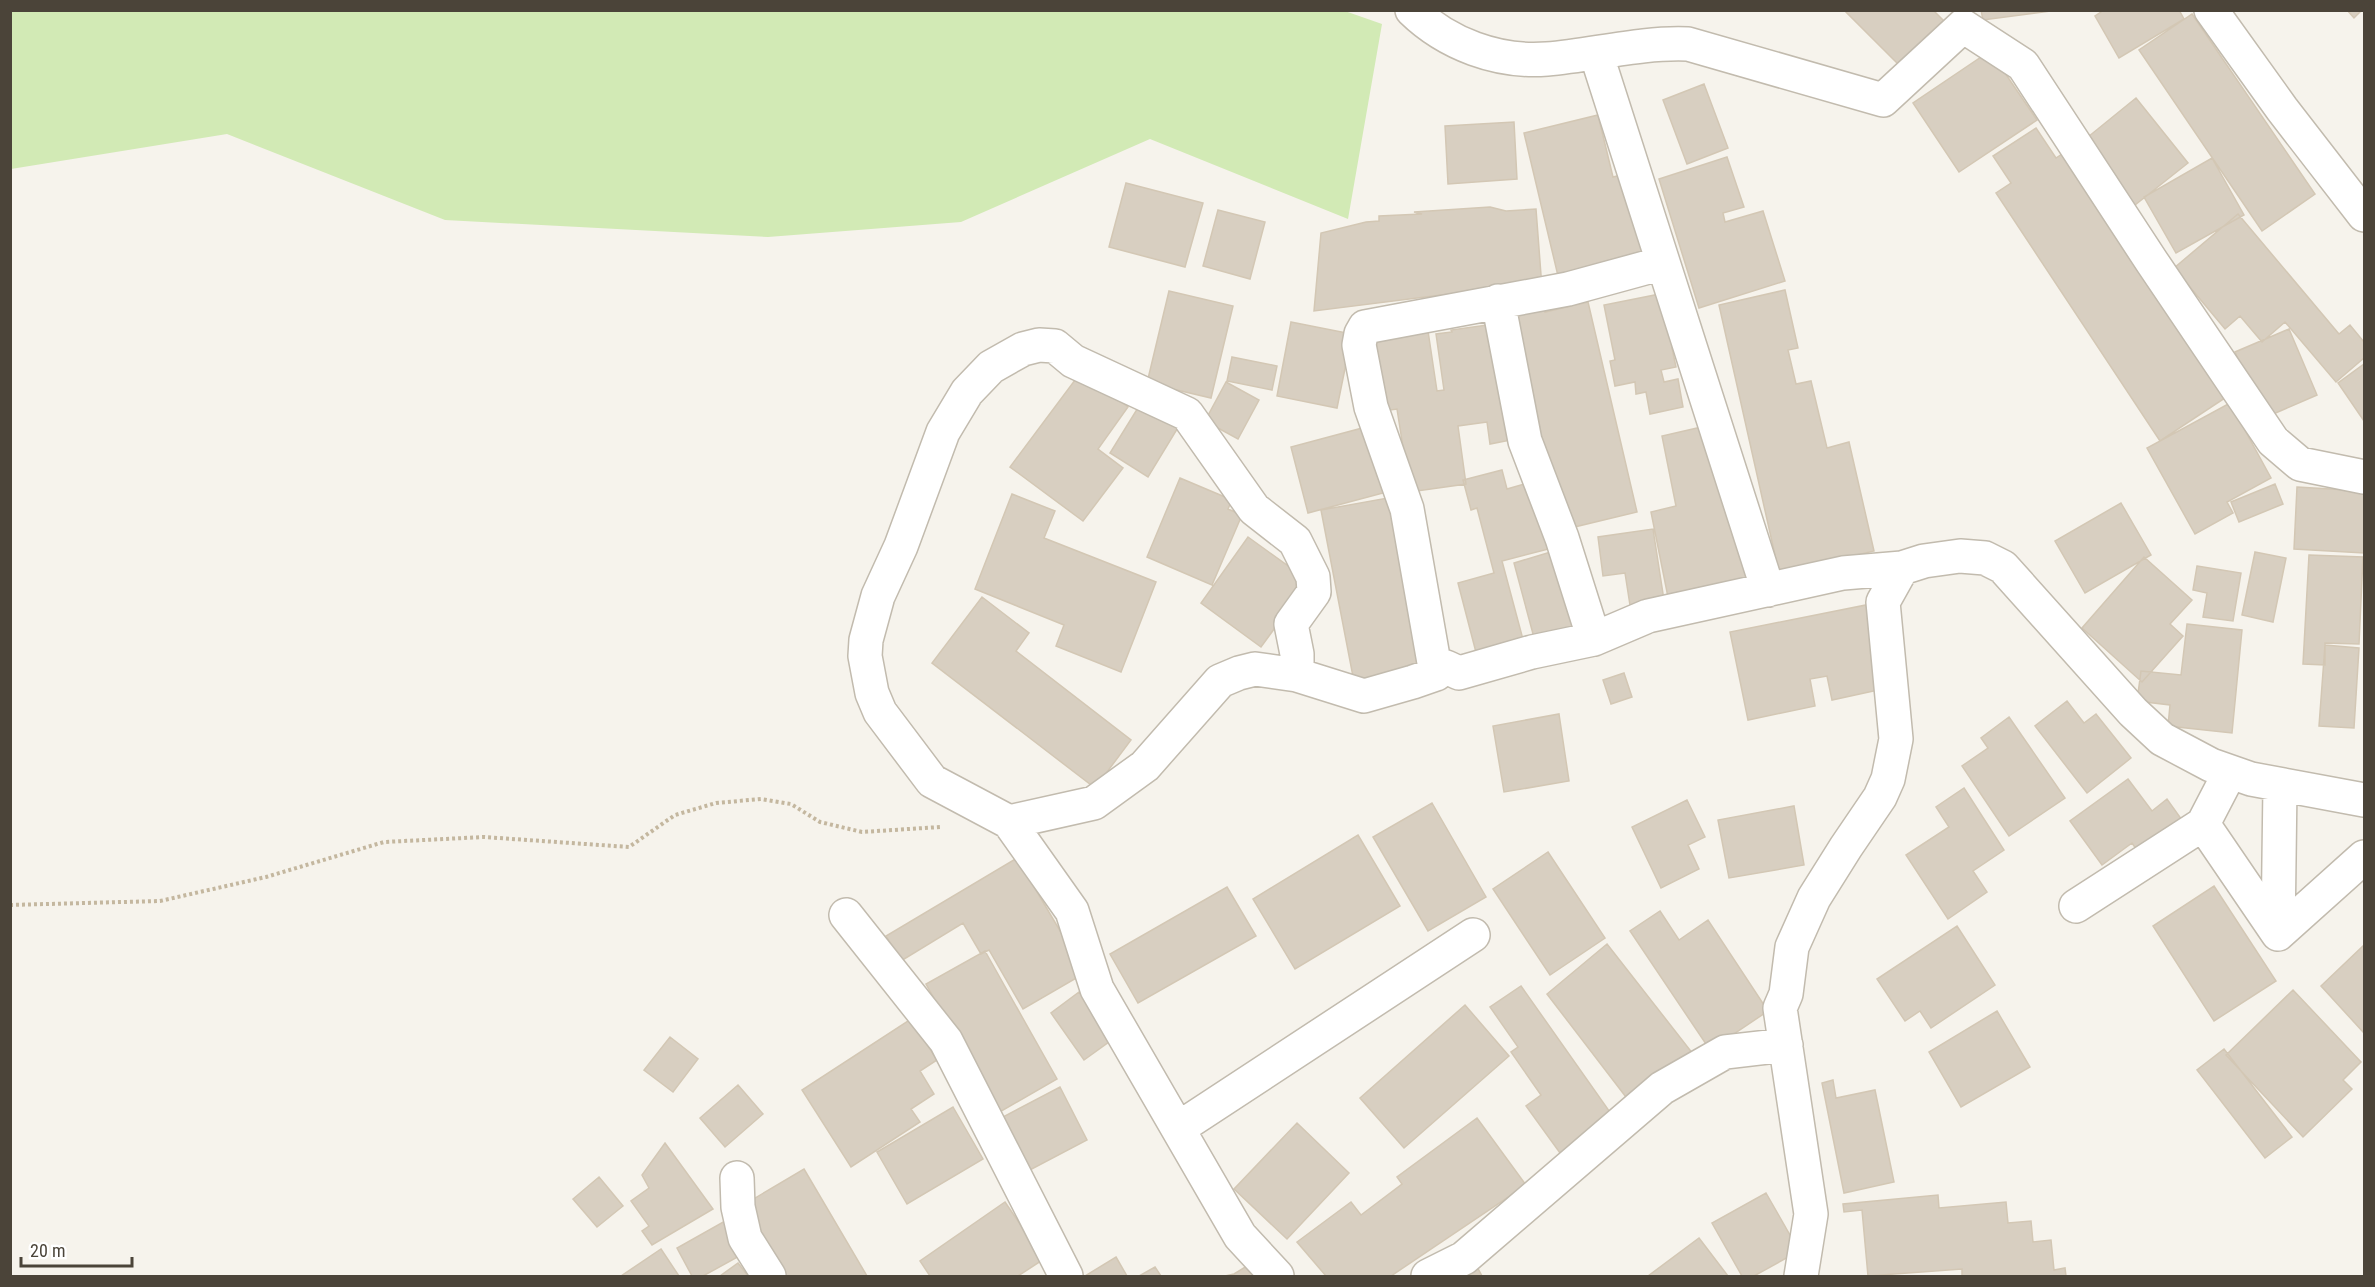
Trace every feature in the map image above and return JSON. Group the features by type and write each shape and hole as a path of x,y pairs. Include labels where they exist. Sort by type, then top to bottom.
{"street":[{"path":"1412,10 1428,26 1455,41 1478,50 1509,57 1544,59 1662,43 1688,44 1882,100 1963,26 2023,65 2273,441 2300,464 2364,477"},
{"path":"2211,10 2282,109 2364,215"},
{"path":"1596,53 1768,590"},
{"path":"1436,674 1407,509 1371,407 1359,345 1361,334 1365,327 1568,289 1663,263"},
{"path":"1498,301 1525,441 1562,538 1593,639"},
{"path":"1277,1276 1240,1236 1097,989 1072,911 1010,822 932,781 880,712 872,693 865,656 866,640 878,596 904,538 943,432 968,392 991,367 1023,349 1039,345 1055,346 1073,361 1187,414 1254,509 1295,541 1313,577 1314,592 1291,624 1297,654 1297,675"},
{"path":"1010,822 1094,803 1145,766 1220,681 1255,669 1297,675 1364,696 1436,674 1446,667 1459,673 1532,652 1593,639 1648,616 1843,573 1902,568 1924,561 1960,556 1985,558 1997,562 2133,712 2162,740 2211,765 2251,779 2364,800"},
{"path":"1795,1272 1811,1214 1792,1100 1780,1008 1786,994 1792,947 1814,898 1880,797 1893,761 1896,739 1895,717 1887,659 1883,602 1902,568"},
{"path":"2076,906 2203,824 2230,772"},
{"path":"2278,934 2280,785"},
{"path":"2203,824 2278,934"},
{"path":"2278,934 2364,857"},
{"path":"846,915 946,1041 1066,1276"},
{"path":"1179,1128 1473,935"},
{"path":"1428,1276 1464,1258 1662,1088 1725,1052 1786,1045"},
{"path":"737,1178 738,1207 745,1238 769,1276"}],"path":[{"path":"10,905 160,901 266,878 384,842 484,837 629,847 675,816 716,803 761,799 791,804 820,822 862,832 941,826"}],"green space":[{"path":"1342,10 1382,24 1348,219 1150,139 961,222 768,237 445,220 227,134 11,169 11,11"}],"building":[{"path":"1847,10 1933,10 1947,24 1903,69 1846,12"},
{"path":"1981,10 2058,10 1983,20"},
{"path":"2104,10 2179,10 2184,19 2119,58 2095,16"},
{"path":"2347,10 2362,10 2354,18"},
{"path":"2192,14 2315,194 2262,231 2139,50"},
{"path":"1990,51 2037,120 1959,172 1913,103"},
{"path":"1704,84 1728,148 1687,164 1663,100"},
{"path":"2136,98 2188,163 2135,205 2083,141"},
{"path":"1598,115 1613,177 1630,173 1651,257 1559,280 1524,133"},
{"path":"1514,122 1517,179 1448,184 1445,126"},
{"path":"2036,128 2056,158 2068,150 2231,394 2160,441 1996,193 2011,183 1993,156"},
{"path":"1727,157 1744,207 1723,213 1725,222 1763,211 1785,281 1699,308 1659,179"},
{"path":"2212,158 2244,215 2176,253 2144,197"},
{"path":"1126,183 1203,203 1185,267 1109,247"},
{"path":"1490,207 1506,211 1536,209 1542,288 1465,292 1314,311 1321,233 1379,221 1379,216"},
{"path":"1218,210 1265,222 1250,279 1203,266"},
{"path":"2238,214 2339,334 2350,325 2364,342 2364,358 2336,382 2285,322 2262,342 2240,316 2225,329 2174,268"},
{"path":"1785,290 1798,348 1788,350 1796,384 1811,381 1827,448 1849,442 1874,551 1779,573 1719,305"},
{"path":"1169,291 1233,306 1211,398 1147,383"},
{"path":"1670,292 1681,346 1672,348 1676,367 1661,370 1664,382 1678,379 1683,407 1650,414 1646,392 1636,394 1635,382 1615,386 1610,361 1615,360 1604,305"},
{"path":"1588,302 1637,512 1562,530 1512,316 1544,309 1545,312"},
{"path":"1291,322 1352,334 1337,408 1277,396"},
{"path":"1494,324 1511,440 1490,444 1487,422 1458,426 1466,484 1410,492 1397,409 1383,411 1372,339 1428,331 1437,391 1444,390 1436,334"},
{"path":"2289,329 2317,395 2264,418 2235,352"},
{"path":"1232,357 1277,366 1272,390 1227,381"},
{"path":"2364,364 2364,421 2338,383"},
{"path":"1081,372 1128,407 1098,449 1123,468 1083,521 1010,467"},
{"path":"1226,382 1259,400 1238,439 1205,421"},
{"path":"1144,398 1182,421 1148,477 1110,453"},
{"path":"2230,403 2271,478 2227,502 2233,513 2195,534 2147,448"},
{"path":"1706,426 1722,502 1737,499 1755,589 1670,607 1651,512 1676,506 1662,436"},
{"path":"1366,427 1383,493 1308,513 1291,447"},
{"path":"1502,470 1507,489 1528,483 1560,546 1502,561 1525,647 1478,660 1458,583 1494,573 1477,508 1471,510 1463,480"},
{"path":"1180,478 1232,500 1228,509 1242,515 1212,585 1147,557"},
{"path":"2275,484 2283,504 2239,522 2231,502"},
{"path":"2297,487 2364,491 2364,553 2294,549"},
{"path":"1012,494 1055,511 1044,538 1156,582 1121,672 1056,646 1064,625 975,589"},
{"path":"1393,497 1425,674 1355,687 1321,510"},
{"path":"2121,503 2151,555 2085,593 2055,541"},
{"path":"1653,529 1666,613 1632,618 1625,573 1603,576 1598,537"},
{"path":"1248,537 1309,581 1261,647 1201,603"},
{"path":"1564,548 1587,630 1536,645 1514,563"},
{"path":"2255,552 2286,558 2273,622 2242,615"},
{"path":"2309,555 2363,557 2359,644 2325,643 2325,665 2303,664"},
{"path":"2144,557 2192,600 2170,624 2183,636 2142,682 2082,628"},
{"path":"2197,566 2241,573 2233,621 2203,617 2207,593 2193,590"},
{"path":"982,597 1029,633 1016,651 1131,740 1095,788 932,663"},
{"path":"1866,605 1883,689 1832,700 1827,676 1810,679 1815,706 1748,720 1730,632"},
{"path":"2187,624 2242,630 2232,733 2168,726 2170,705 2137,701 2141,671 2181,675"},
{"path":"2325,645 2359,648 2354,728 2319,726"},
{"path":"1624,673 1632,697 1611,704 1603,680"},
{"path":"2067,701 2084,723 2096,714 2131,758 2087,793 2035,726"},
{"path":"1559,714 1569,781 1504,792 1493,726"},
{"path":"2009,717 2065,798 2009,836 1962,766 1988,748 1981,738"},
{"path":"2128,779 2152,811 2167,799 2187,827 2143,859 2132,843 2102,865 2070,821"},
{"path":"1964,788 2004,850 1973,871 1987,892 1948,919 1906,855 1949,827 1936,807"},
{"path":"1687,800 1705,837 1688,845 1699,869 1661,888 1632,827"},
{"path":"1432,803 1486,897 1428,931 1373,837"},
{"path":"1794,806 1804,865 1729,878 1718,820"},
{"path":"1358,835 1400,906 1295,969 1253,899"},
{"path":"1548,852 1605,938 1550,975 1493,889"},
{"path":"1017,858 1085,973 1023,1009 989,950 981,954 963,923 901,961 886,936"},
{"path":"2214,886 2276,981 2214,1021 2153,926"},
{"path":"1227,887 1256,936 1138,1003 1110,954"},
{"path":"1660,911 1679,940 1708,920 1768,1011 1710,1050 1630,931"},
{"path":"1957,926 1995,985 1931,1028 1920,1011 1905,1021 1877,979"},
{"path":"1607,944 1697,1059 1629,1101 1547,994"},
{"path":"2364,945 2364,1033 2321,986"},
{"path":"985,951 1057,1079 998,1113 926,984"},
{"path":"1521,986 1612,1115 1560,1153 1526,1106 1541,1095 1511,1052 1518,1047 1490,1007"},
{"path":"2293,990 2361,1062 2343,1080 2352,1089 2303,1137 2226,1055"},
{"path":"1079,992 1113,1039 1084,1060 1051,1013"},
{"path":"1465,1005 1509,1056 1404,1148 1360,1098"},
{"path":"1997,1011 2030,1067 1961,1107 1929,1052"},
{"path":"911,1019 937,1060 920,1071 934,1094 911,1109 920,1122 851,1167 802,1090"},
{"path":"670,1037 698,1059 673,1092 644,1070"},
{"path":"2224,1049 2292,1137 2265,1158 2197,1070"},
{"path":"1833,1080 1836,1098 1875,1090 1894,1182 1844,1193 1822,1083"},
{"path":"738,1085 763,1114 725,1147 700,1118"},
{"path":"1060,1087 1087,1140 1028,1171 1001,1118"},
{"path":"953,1107 983,1159 907,1204 877,1152"},
{"path":"1477,1118 1526,1185 1391,1276 1326,1276 1297,1242 1351,1202 1361,1215 1402,1184 1397,1177"},
{"path":"1297,1123 1349,1173 1287,1239 1234,1189"},
{"path":"665,1143 713,1209 652,1245 642,1231 649,1226 631,1201 649,1188 642,1175"},
{"path":"804,1169 867,1276 781,1276 740,1207"},
{"path":"599,1177 623,1206 597,1227 573,1199"},
{"path":"1766,1193 1799,1251 1754,1276 1742,1276 1712,1223"},
{"path":"1938,1195 1939,1208 2006,1202 2008,1223 2031,1221 2033,1242 2051,1240 2054,1270 2065,1268 2066,1276 1962,1276 1962,1269 1868,1276 1862,1210 1844,1212 1843,1204"},
{"path":"1005,1202 1044,1259 1018,1276 930,1276 920,1261"},
{"path":"725,1221 743,1254 703,1276 692,1276 677,1248"},
{"path":"1699,1238 1728,1276 1648,1276"},
{"path":"661,1249 679,1276 621,1276"},
{"path":"1116,1257 1127,1276 1085,1276"},
{"path":"738,1263 748,1276 720,1276"},
{"path":"1475,1263 1482,1276 1451,1276"},
{"path":"1250,1264 1258,1276 1225,1276 1234,1274"},
{"path":"1155,1267 1161,1276 1139,1276"}]}
